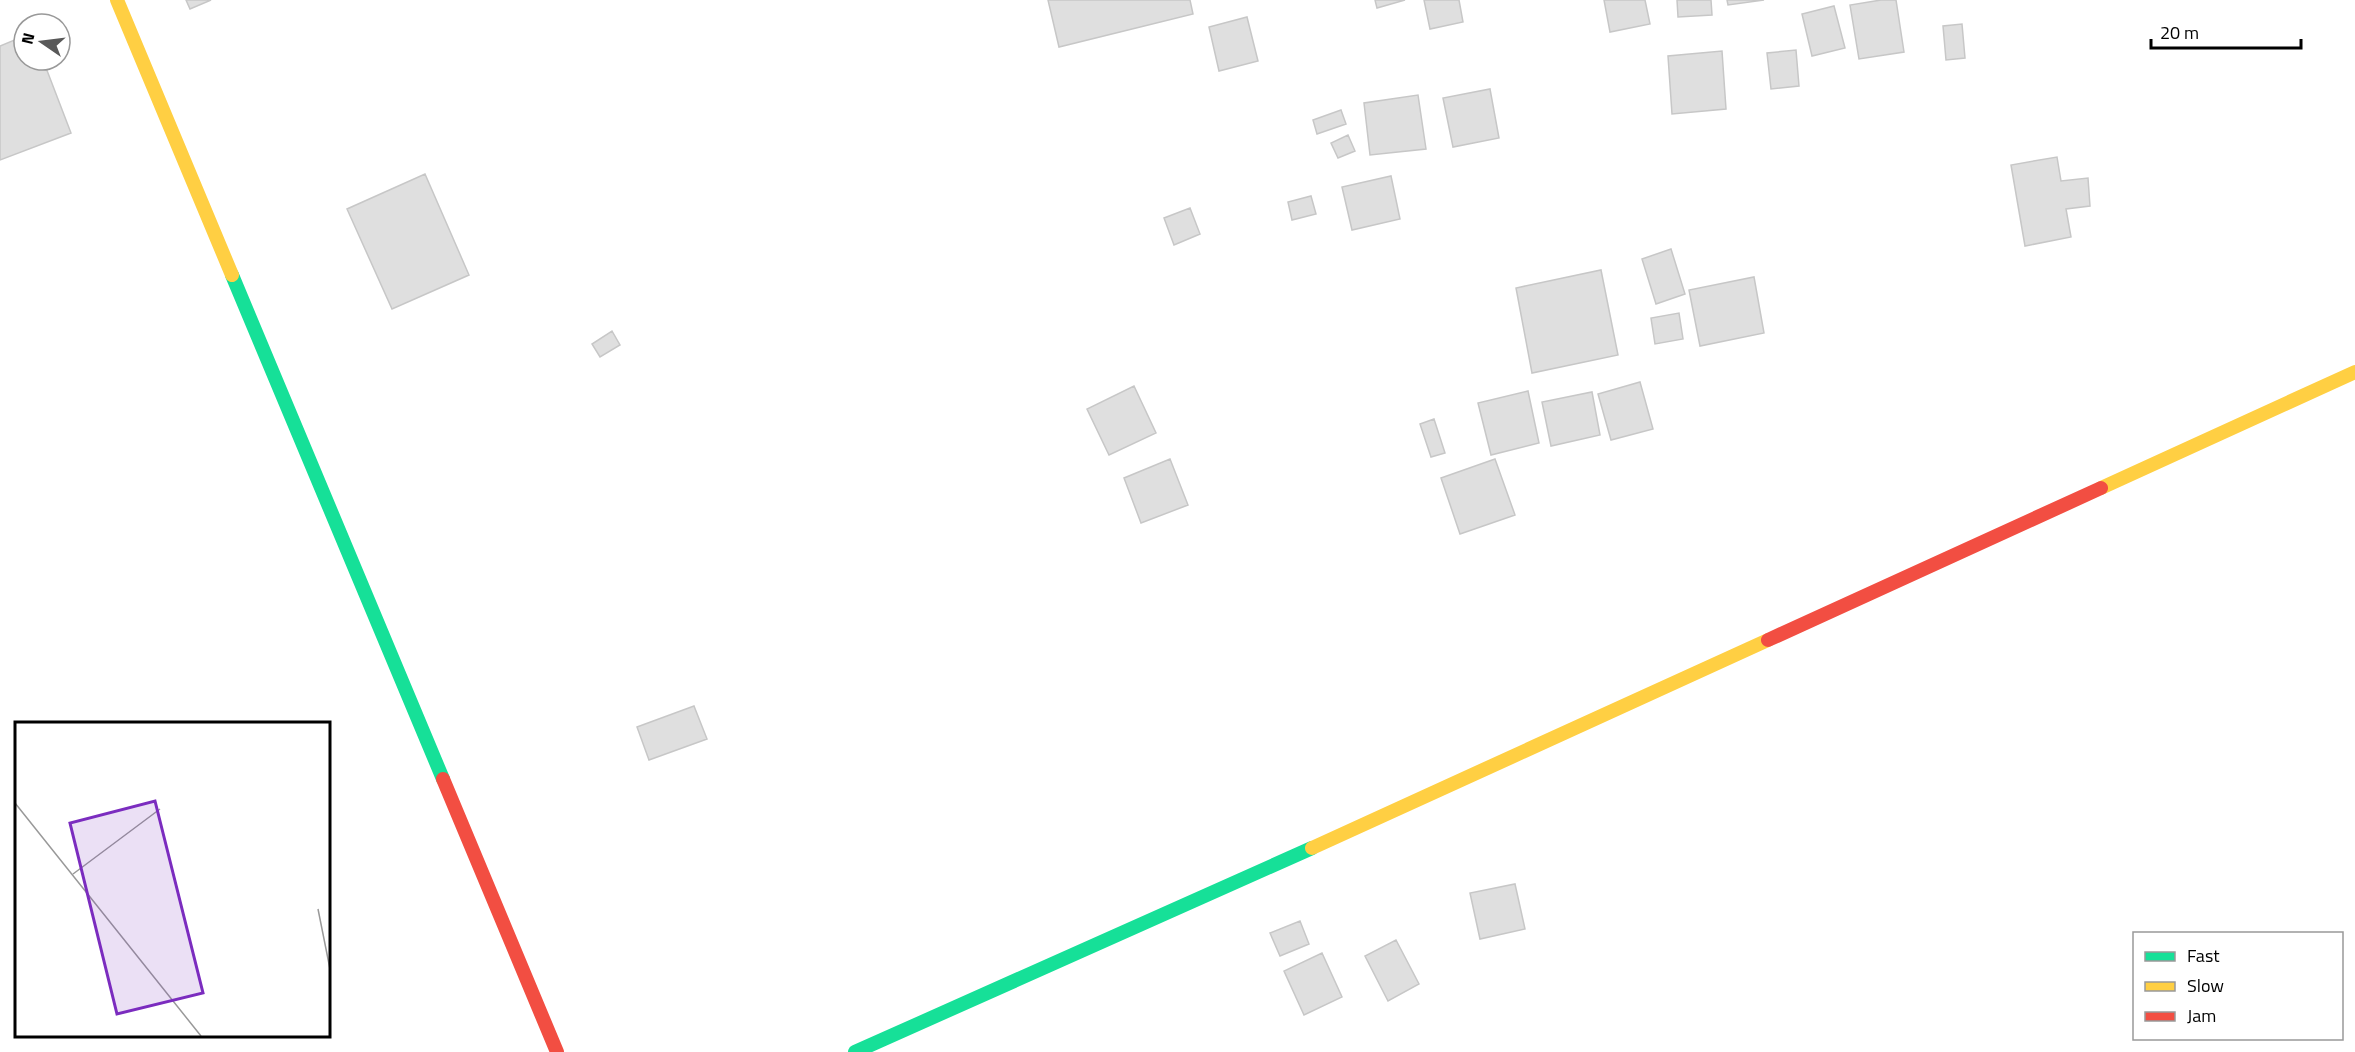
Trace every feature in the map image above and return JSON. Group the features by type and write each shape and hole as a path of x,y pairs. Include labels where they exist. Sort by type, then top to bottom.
{"street":[{"path":"117,0 557,1052"},
{"path":"855,1052 1192,903 2355,372"}],"building":[{"path":"186,0 211,0 190,9"},
{"path":"1048,0 1190,0 1193,14 1059,47"},
{"path":"1375,0 1405,0 1377,8"},
{"path":"1424,0 1459,0 1463,22 1430,29"},
{"path":"1604,0 1645,0 1650,24 1610,32"},
{"path":"1677,0 1711,0 1712,15 1678,17"},
{"path":"1727,0 1764,0 1728,5"},
{"path":"1896,0 1904,52 1859,59 1850,5"},
{"path":"1834,6 1845,48 1812,56 1802,14"},
{"path":"1247,17 1258,61 1219,71 1209,27"},
{"path":"1962,24 1965,58 1946,60 1943,26"},
{"path":"12,41 12,72 48,72 71,133 0,160 0,46"},
{"path":"12,41 12,72 48,72 71,133 0,160 0,46"},
{"path":"1796,50 1799,86 1771,89 1767,53"},
{"path":"1722,51 1726,109 1672,114 1668,56"},
{"path":"1490,89 1499,138 1453,147 1443,98"},
{"path":"1418,95 1426,149 1370,155 1364,103"},
{"path":"1341,110 1346,124 1317,134 1313,120"},
{"path":"1348,135 1355,151 1338,158 1331,143"},
{"path":"2057,157 2061,181 2088,178 2090,206 2066,209 2071,237 2025,246 2011,165"},
{"path":"425,174 469,275 392,309 347,209"},
{"path":"1391,176 1400,219 1352,230 1342,187"},
{"path":"1311,196 1316,214 1292,220 1288,202"},
{"path":"1190,208 1200,234 1174,245 1164,218"},
{"path":"1671,249 1685,294 1656,304 1642,259"},
{"path":"1601,270 1618,355 1532,373 1516,288"},
{"path":"1754,277 1764,333 1700,346 1689,290"},
{"path":"1679,313 1683,339 1655,344 1651,318"},
{"path":"612,331 620,345 600,357 592,344"},
{"path":"1640,382 1653,429 1611,440 1598,394"},
{"path":"1134,386 1156,433 1109,455 1087,409"},
{"path":"1528,391 1539,443 1491,455 1478,403"},
{"path":"1592,392 1600,435 1551,446 1542,402"},
{"path":"1434,419 1445,453 1431,457 1420,424"},
{"path":"1170,459 1188,505 1141,523 1124,478"},
{"path":"1495,459 1515,515 1460,534 1441,478"},
{"path":"694,706 707,739 649,760 637,727"},
{"path":"1515,884 1525,929 1480,939 1470,893"},
{"path":"1300,921 1309,944 1280,956 1270,933"},
{"path":"1396,940 1419,984 1388,1001 1365,956"},
{"path":"1322,953 1342,997 1304,1015 1284,971"}],"traffic: fast":[{"path":"232,275 443,779"},
{"path":"855,1052 1312,848"}],"traffic: slow":[{"path":"117,0 232,275"},
{"path":"2101,488 2355,372"},
{"path":"1312,848 1768,640"}],"traffic: jam":[{"path":"1768,640 2101,488"},
{"path":"443,779 557,1052"}]}
